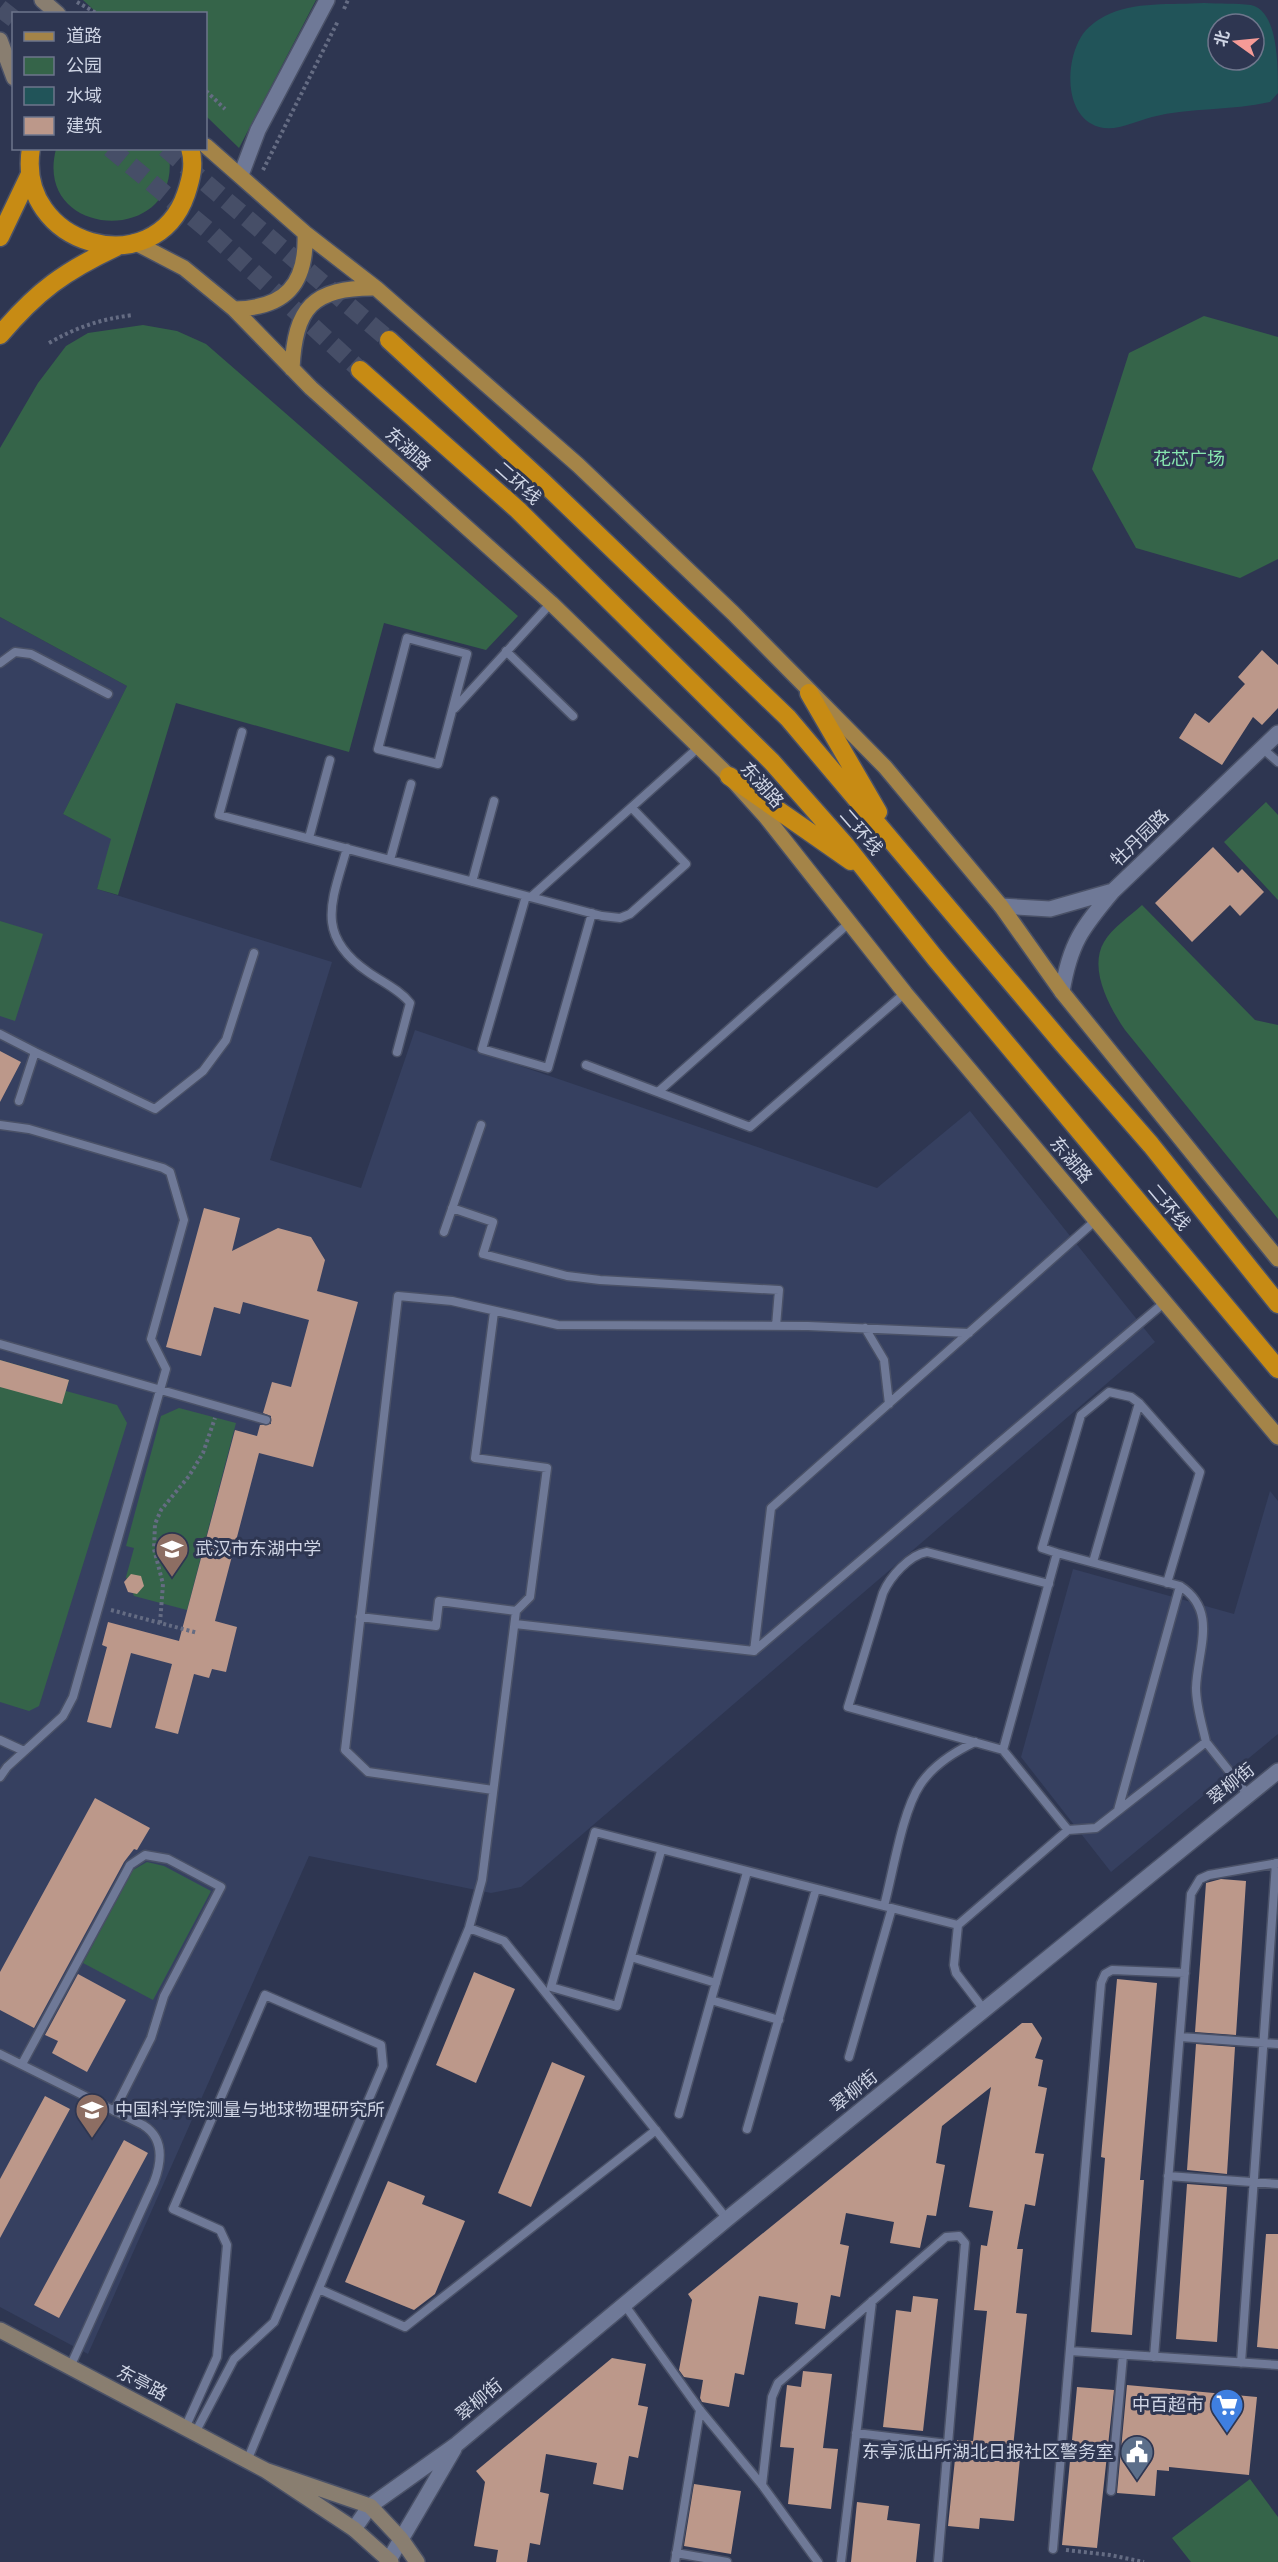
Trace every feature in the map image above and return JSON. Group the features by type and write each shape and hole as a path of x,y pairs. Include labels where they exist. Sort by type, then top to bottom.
{"highway":[{"path":"30,150 30,174 43,208 62,229 81,240 95,244 127,243"},
{"path":"0,335 49,285 76,266 162,227 183,202 191,178 190,150"},
{"path":"0,237 30,174"},
{"name":"二环线","path":"389,340 543,482 788,718 1151,1145 1278,1304"},
{"name":"二环线","path":"360,370 518,510 772,762 870,875 942,968 1278,1369"},
{"path":"809,693 902,852"},
{"path":"729,776 870,875"}],"main road":[{"path":"207,147 242,175 305,233 375,288 578,465 650,532 885,767 1001,906 1062,992 1278,1259"},
{"path":"234,309 268,306 290,290 304,259 305,233"},
{"name":"东湖路","path":"127,243 184,268 234,309 292,369 551,603 729,776 766,817 905,993 1278,1437"},
{"path":"292,369 295,334 309,307 322,296 337,290 375,288"}],"street":[{"path":"42,0 56,12"},
{"path":"242,175 258,130 327,0"},
{"path":"0,40 12,73"},
{"name":"牡丹园路","path":"1001,906 1050,909 1113,891 1278,733"},
{"path":"1062,992 1070,954 1080,930 1113,891"},
{"name":"翠柳街","path":"354,2529 370,2506 457,2444 727,2219 1278,1771"},
{"name":"东亭路","path":"0,2330 265,2470 354,2529 390,2561"},
{"name":"翠柳街","path":"390,2561 457,2444"},
{"name":"东亭路","path":"265,2470 370,2506 401,2539 417,2562"}],"lane":[{"path":"453,710 467,654 407,638 378,749 438,764 453,710 551,603"},
{"path":"506,651 573,716"},
{"path":"0,663 15,652 32,654 108,694"},
{"path":"242,732 219,815 592,913 620,918 630,914 686,864 632,808"},
{"path":"592,913 548,1068 482,1049 529,896 700,746"},
{"path":"1262,748 1278,762"},
{"path":"309,838 330,760"},
{"path":"390,860 411,784"},
{"path":"472,882 494,801"},
{"path":"346,848 331,906 330,922 352,961 410,1003 397,1052"},
{"path":"658,1092 849,923"},
{"path":"0,1035 155,1109 203,1071 225,1040 254,953"},
{"path":"586,1065 750,1127 905,993"},
{"path":"19,1101 35,1052"},
{"path":"0,1125 29,1130 170,1172 184,1220 151,1339 166,1369 67,1711 0,1777"},
{"path":"444,1232 481,1125"},
{"path":"452,1208 493,1222 483,1254 532,1268 600,1280 779,1290 776,1326"},
{"path":"754,1651 771,1508 1096,1220"},
{"path":"494,1790 368,1772 345,1750 399,1296 452,1302 558,1325 776,1326 969,1333"},
{"path":"515,1624 754,1651 1165,1302"},
{"path":"247,2460 468,1928 482,1880 516,1611 530,1597 547,1468 475,1458 494,1312"},
{"path":"865,1328 884,1360 889,1404"},
{"path":"0,1344 266,1420"},
{"path":"1167,1583 1200,1472 1139,1403 1131,1397 1109,1392 1081,1415 1042,1548 1057,1553 1093,1562 1167,1583 1180,1586 1195,1598 1205,1624 1196,1689 1206,1742 1248,1795"},
{"path":"1093,1562 1139,1403"},
{"path":"1048,1584 927,1552 919,1554 888,1582 848,1707 1003,1750 1068,1830"},
{"path":"1003,1750 1057,1553"},
{"path":"1118,1810 1180,1586"},
{"path":"360,1617 436,1626 438,1601 516,1611"},
{"path":"0,1740 24,1751"},
{"path":"849,2057 888,1907 908,1815 920,1785 942,1761 975,1742"},
{"path":"985,2011 956,1973 954,1965 958,1925 1068,1830 1096,1828 1206,1742"},
{"path":"661,1851 617,2006 551,1987 595,1832 661,1851 958,1925"},
{"path":"22,2064 130,1865 145,1856 168,1859 221,1887 164,1996 151,2038 114,2111"},
{"path":"1154,2357 1191,1894 1196,1884 1209,1875 1277,1863 1241,2363"},
{"path":"680,2114 747,1872"},
{"path":"747,2129 816,1889"},
{"path":"468,1928 504,1941 727,2219"},
{"path":"631,1957 716,1983"},
{"path":"1053,2549 1103,1978 1108,1971 1116,1970 1185,1973"},
{"path":"265,1995 381,2045 383,2066 274,2322 230,2365 190,2430 217,2357 227,2245 220,2230 173,2209 265,1995"},
{"path":"711,2000 779,2020"},
{"path":"1180,2037 1278,2044"},
{"path":"0,2054 155,2134 160,2146 159,2163 154,2182 70,2367"},
{"path":"319,2289 405,2327 656,2130"},
{"path":"1168,2176 1278,2184"},
{"path":"762,2485 774,2389 946,2237 963,2238 965,2243 938,2562"},
{"path":"841,2562 872,2301"},
{"path":"624,2304 700,2410 762,2485 818,2562"},
{"path":"1070,2351 1278,2366"},
{"path":"1111,2491 1123,2355"},
{"path":"700,2410 676,2558 727,2562"},
{"path":"856,2433 948,2444"}],"path":[{"path":"255,187 348,0"},
{"path":"77,2 94,12"},
{"path":"207,92 225,109"},
{"path":"49,344 76,327 106,318 133,315"},
{"path":"160,1623 163,1584 154,1549 155,1524 161,1510 189,1476 203,1453 218,1406"},
{"path":"98,1607 198,1633"},
{"path":"1053,2549 1110,2554 1144,2562"}],"shaded area":[{"path":"0,617 127,686 63,814 112,839 97,889 332,962 270,1160 361,1188 415,1030 877,1188 970,1111 1155,1342 521,1887 491,1893 309,1856 88,2354 0,2307"},
{"path":"1270,1491 1278,1501 1278,1734 1111,1872 1021,1757 1073,1569 1234,1614"}],"green space":[{"path":"83,0 316,0 239,148 207,117 207,12 96,12"},
{"path":"56,150 168,150 168,181 156,203 135,217 110,221 86,216 66,202 55,180"},
{"name":"花芯广场","path":"1204,316 1278,337 1278,559 1240,578 1136,548 1092,469 1129,353"},
{"path":"143,325 177,331 206,344 518,616 486,650 384,623 349,752 176,703 118,895 97,889 111,839 63,814 127,686 0,617 0,448 38,383 66,346 88,333"},
{"path":"1266,802 1278,815 1278,900 1224,842"},
{"path":"1142,905 1255,1020 1278,1025 1278,1219 1125,1030 1108,1000 1100,976 1098,964 1100,953 1104,942 1112,932"},
{"path":"0,921 43,934 15,1021 0,1016"},
{"path":"0,1360 69,1380 66,1391 117,1405 127,1423 39,1706 29,1711 0,1702"},
{"path":"179,1408 236,1423 187,1610 134,1596 126,1577 134,1548 126,1546 161,1416"},
{"path":"147,1862 164,1866 211,1891 153,2000 83,1963 133,1870"},
{"path":"1250,2479 1278,2517 1278,2562 1191,2562 1172,2538"}],"water":[{"path":"1245,4 1260,9 1263,12 1206,12 1206,72 1266,72 1266,16 1275,40 1278,93 1270,102 1167,114 1112,128 1099,127 1088,121 1079,112 1071,88 1072,61 1081,37 1095,22 1116,11 1153,5"}],"building":[{"path":"1262,650 1278,665 1278,708 1262,725 1253,717 1222,765 1179,738 1195,713 1209,723 1245,684 1238,677"},
{"path":"1213,847 1238,873 1242,869 1264,892 1240,916 1230,905 1192,942 1155,903"},
{"path":"0,1051 21,1062 0,1102"},
{"path":"204,1208 240,1218 232,1251 278,1228 311,1237 325,1260 317,1291 358,1302 313,1467 259,1453 215,1621 237,1627 226,1672 212,1669 209,1678 194,1674 178,1734 155,1728 172,1664 131,1653 111,1728 87,1722 107,1647 102,1645 108,1622 179,1641 235,1430 257,1436 260,1425 271,1424 271,1416 263,1413 272,1382 291,1387 309,1320 243,1302 240,1314 214,1307 201,1356 166,1347"},
{"path":"0,1360 69,1380 62,1404 0,1387"},
{"path":"131,1574 141,1576 144,1586 137,1594 128,1592 124,1582"},
{"path":"95,1798 150,1828 137,1850 134,1849 124,1862 34,2028 0,2010 0,1972"},
{"path":"1221,1879 1246,1881 1236,2035 1195,2032 1206,1883"},
{"path":"474,1972 515,1989 476,2083 436,2065"},
{"path":"78,1974 126,2000 87,2072 52,2053 58,2041 45,2035"},
{"path":"1117,1979 1157,1983 1140,2180 1144,2180 1132,2335 1091,2332 1105,2158 1101,2157"},
{"path":"1022,2023 1032,2023 1042,2038 1035,2058 1043,2060 1038,2086 1047,2088 1035,2153 1044,2154 1035,2206 1025,2204 1017,2249 1023,2249 1016,2313 1027,2314 1012,2457 1020,2458 1014,2521 980,2518 979,2529 948,2526 957,2440 973,2441 987,2311 974,2310 981,2245 987,2246 993,2211 969,2207 991,2087 942,2126 936,2163 945,2165 936,2216 927,2215 920,2248 890,2243 894,2222 846,2213 840,2244 849,2246 840,2297 831,2295 825,2329 795,2324 798,2303 759,2296 744,2375 735,2373 729,2407 702,2402 700,2398 703,2380 684,2377 679,2370 692,2300 688,2294"},
{"path":"1196,2044 1235,2047 1227,2174 1187,2170"},
{"path":"552,2062 585,2076 531,2207 498,2193"},
{"path":"45,2096 70,2109 0,2238 0,2179"},
{"path":"124,2140 148,2153 59,2318 34,2305"},
{"path":"388,2181 425,2196 422,2204 465,2221 435,2294 414,2310 345,2282"},
{"path":"1187,2184 1227,2187 1217,2342 1176,2339"},
{"path":"1266,2234 1278,2234 1278,2349 1257,2347"},
{"path":"913,2296 938,2299 923,2431 883,2427 896,2310 911,2312"},
{"path":"612,2358 646,2364 638,2405 648,2407 638,2458 629,2456 623,2490 593,2484 597,2463 546,2454 540,2492 549,2494 540,2545 530,2543 527,2562 496,2562 498,2550 474,2546 485,2482 476,2471"},
{"path":"803,2371 832,2374 823,2448 838,2449 831,2509 788,2504 794,2448 780,2447 787,2385 801,2387"},
{"path":"1127,2385 1257,2397 1249,2475 1169,2467 1169,2471 1157,2470 1155,2496 1117,2493"},
{"path":"1077,2387 1114,2390 1097,2548 1062,2545"},
{"path":"694,2484 741,2491 731,2554 684,2546"},
{"path":"857,2502 889,2506 887,2520 920,2524 916,2562 851,2562"}],"tunnel":[{"path":"0,8 12,17"},
{"path":"112,150 209,231 360,370"},
{"path":"167,150 389,340"}],"place":[{"name":"武汉市东湖中学","path":"172,1578"},
{"name":"中国科学院测量与地球物理研究所","path":"92,2139"},
{"name":"中百超市","path":"1227,2434"},
{"name":"东亭派出所湖北日报社区警务室","path":"1137,2481"}]}
